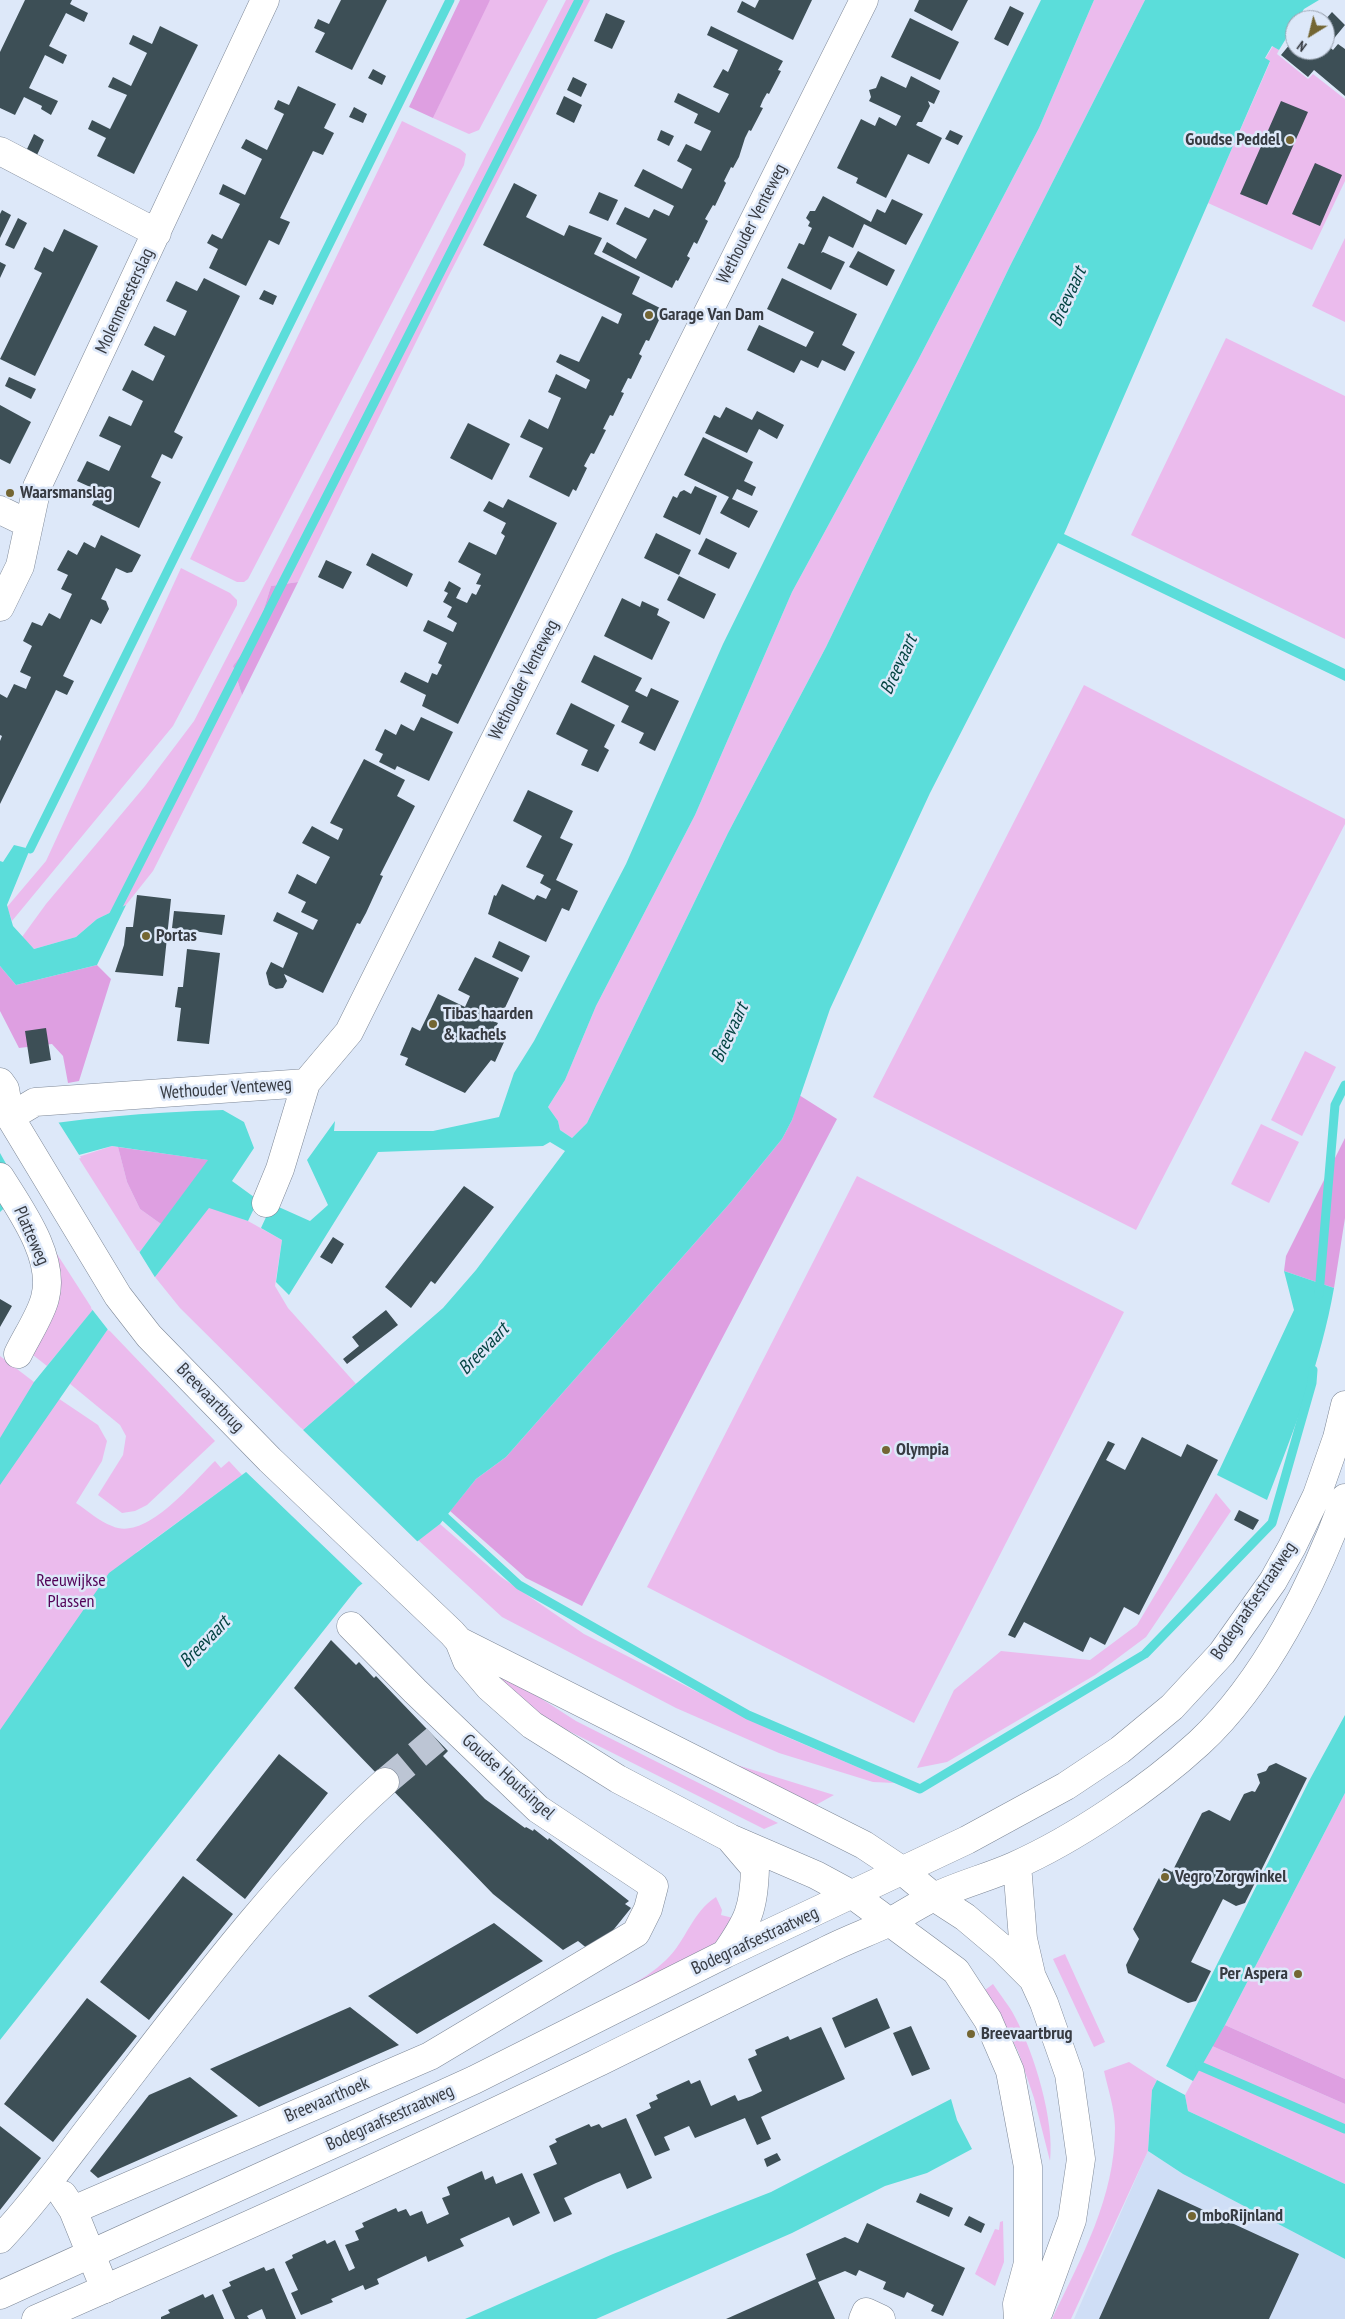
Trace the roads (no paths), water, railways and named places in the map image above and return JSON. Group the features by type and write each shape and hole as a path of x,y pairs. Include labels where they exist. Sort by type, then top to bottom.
{"main road":[{"name":"Molenmeesterslag","path":"0,607 20,566 37,487 265,0"},
{"name":"Wethouder Venteweg","path":"8,1117 35,1102 306,1083 349,1032 864,0"},
{"path":"0,151 157,234"},
{"path":"0,510 29,524"},
{"path":"0,1082 5,1089 8,1117"},
{"path":"266,1203 280,1169 306,1083"},
{"name":"Breevaartbrug","path":"8,1117 118,1296 149,1336 270,1460 455,1637"},
{"name":"Platteweg","path":"0,1177 22,1211 37,1242 47,1272 45,1298 18,1354"},
{"name":"Bodegraafsestraatweg","path":"0,2295 474,2080 725,1954 853,1895 900,1869 967,1840 1066,1786 1120,1750 1172,1707 1222,1653 1292,1547 1317,1495 1337,1438 1345,1405"},
{"name":"Bodegraafsestraatweg","path":"36,2319 378,2166 593,2065 830,1948 890,1922 934,1897 1017,1865 1110,1811 1198,1744 1221,1721 1241,1696 1274,1646 1305,1593 1328,1545 1345,1498"},
{"name":"Goudse Houtsingel","path":"351,1626 444,1732 538,1808 654,1886 648,1909 636,1933 573,1972"},
{"path":"455,1637 467,1661 489,1687 532,1725 618,1778 730,1838 816,1875 853,1895 956,1971 988,2020 1010,2071 1028,2167 1028,2263 1017,2304 1018,2319"},
{"path":"455,1637 837,1831 900,1869 934,1897 965,1917 1003,1949 1033,1979"},
{"path":"0,2238 51,2177 253,1919 362,1803 385,1782"},
{"path":"725,1954 743,1928 754,1899 755,1876 755,1868 730,1838"},
{"path":"1017,1865 1023,1939 1033,1979 1044,2003 1069,2074 1081,2159 1072,2220 1039,2311 1033,2319"},
{"name":"Breevaarthoek","path":"73,2210 430,2056 573,1972"},
{"path":"51,2177 73,2210 105,2289"},
{"path":"864,2319 866,2312 881,2319"}],"water":[{"name":"Breevaart","path":"1041,0 1094,0 1039,128 917,362 792,592 695,815 596,1006 565,1080 548,1107 558,1121 560,1130 572,1138 587,1123 728,833 826,647 1010,266 1145,0 1319,0 1303,10 1285,10 1285,40 1279,50 1272,46 1265,58 1270,61 1064,534 1345,669 1345,681 1058,543 930,793 830,1009 792,1120 782,1139 730,1203 506,1457 476,1479 440,1524 358,1587 0,2040 0,1730 109,1573 303,1430 443,1308 476,1270 565,1151 550,1142 543,1146 378,1152 289,1295 276,1282 282,1240 261,1228 272,1204 310,1221 328,1205 307,1160 335,1121 334,1131 433,1131 499,1117 514,1073 534,1041 626,864 723,644"},
{"path":"14,845 30,849 7,905 13,926 34,949 76,937 97,919 126,905 97,965 16,985 0,966 0,861 3,862"},
{"path":"223,1110 244,1122 254,1148 232,1181 258,1200 248,1221 209,1208 155,1277 108,1329 0,1485 0,1438 34,1382 139,1253 208,1160 112,1146 53,1162 0,1212 0,1131 111,1117"},
{"path":"1284,1271 1334,1288 1314,1369 1297,1422 1267,1500 1217,1475 1294,1310"},
{"path":"1345,1715 1345,1793 1225,2025 1193,2081 1166,2066 1309,1781"},
{"path":"1157,2080 1185,2095 1188,2111 1345,2184 1345,2259 1183,2174 1148,2151 1152,2090"},
{"path":"951,2099 957,2120 972,2149 927,2173 885,2186 792,2233 596,2319 465,2319 613,2254 771,2192"}],"waterway":[{"path":"30,849 450,0"},
{"path":"111,920 579,0"},
{"path":"1319,1294 1335,1105 1345,1085"},
{"path":"445,1517 519,1585 748,1715 920,1789 1145,1654 1272,1523 1312,1383 1313,1370"},
{"path":"1200,2066 1345,2129"}],"tunnel":[{"path":"385,1782 436,1739"}],"place":[{"name":"Goudse Peddel","path":"1290,140"},
{"name":"Garage Van Dam","path":"649,315"},
{"name":"Waarsmanslag","path":"10,493"},
{"name":"Portas","path":"146,936"},
{"name":"Tibas haarden & kachels","path":"433,1024"},
{"name":"Olympia","path":"886,1450"},
{"name":"Vegro Zorgwinkel","path":"1165,1877"},
{"name":"Per Aspera","path":"1298,1974"},
{"name":"Breevaartbrug","path":"971,2034"},
{"name":"mboRijnland","path":"1192,2216"}],"park label":[{"name":"Reeuwijkse Plassen","path":"71,1591"}]}
